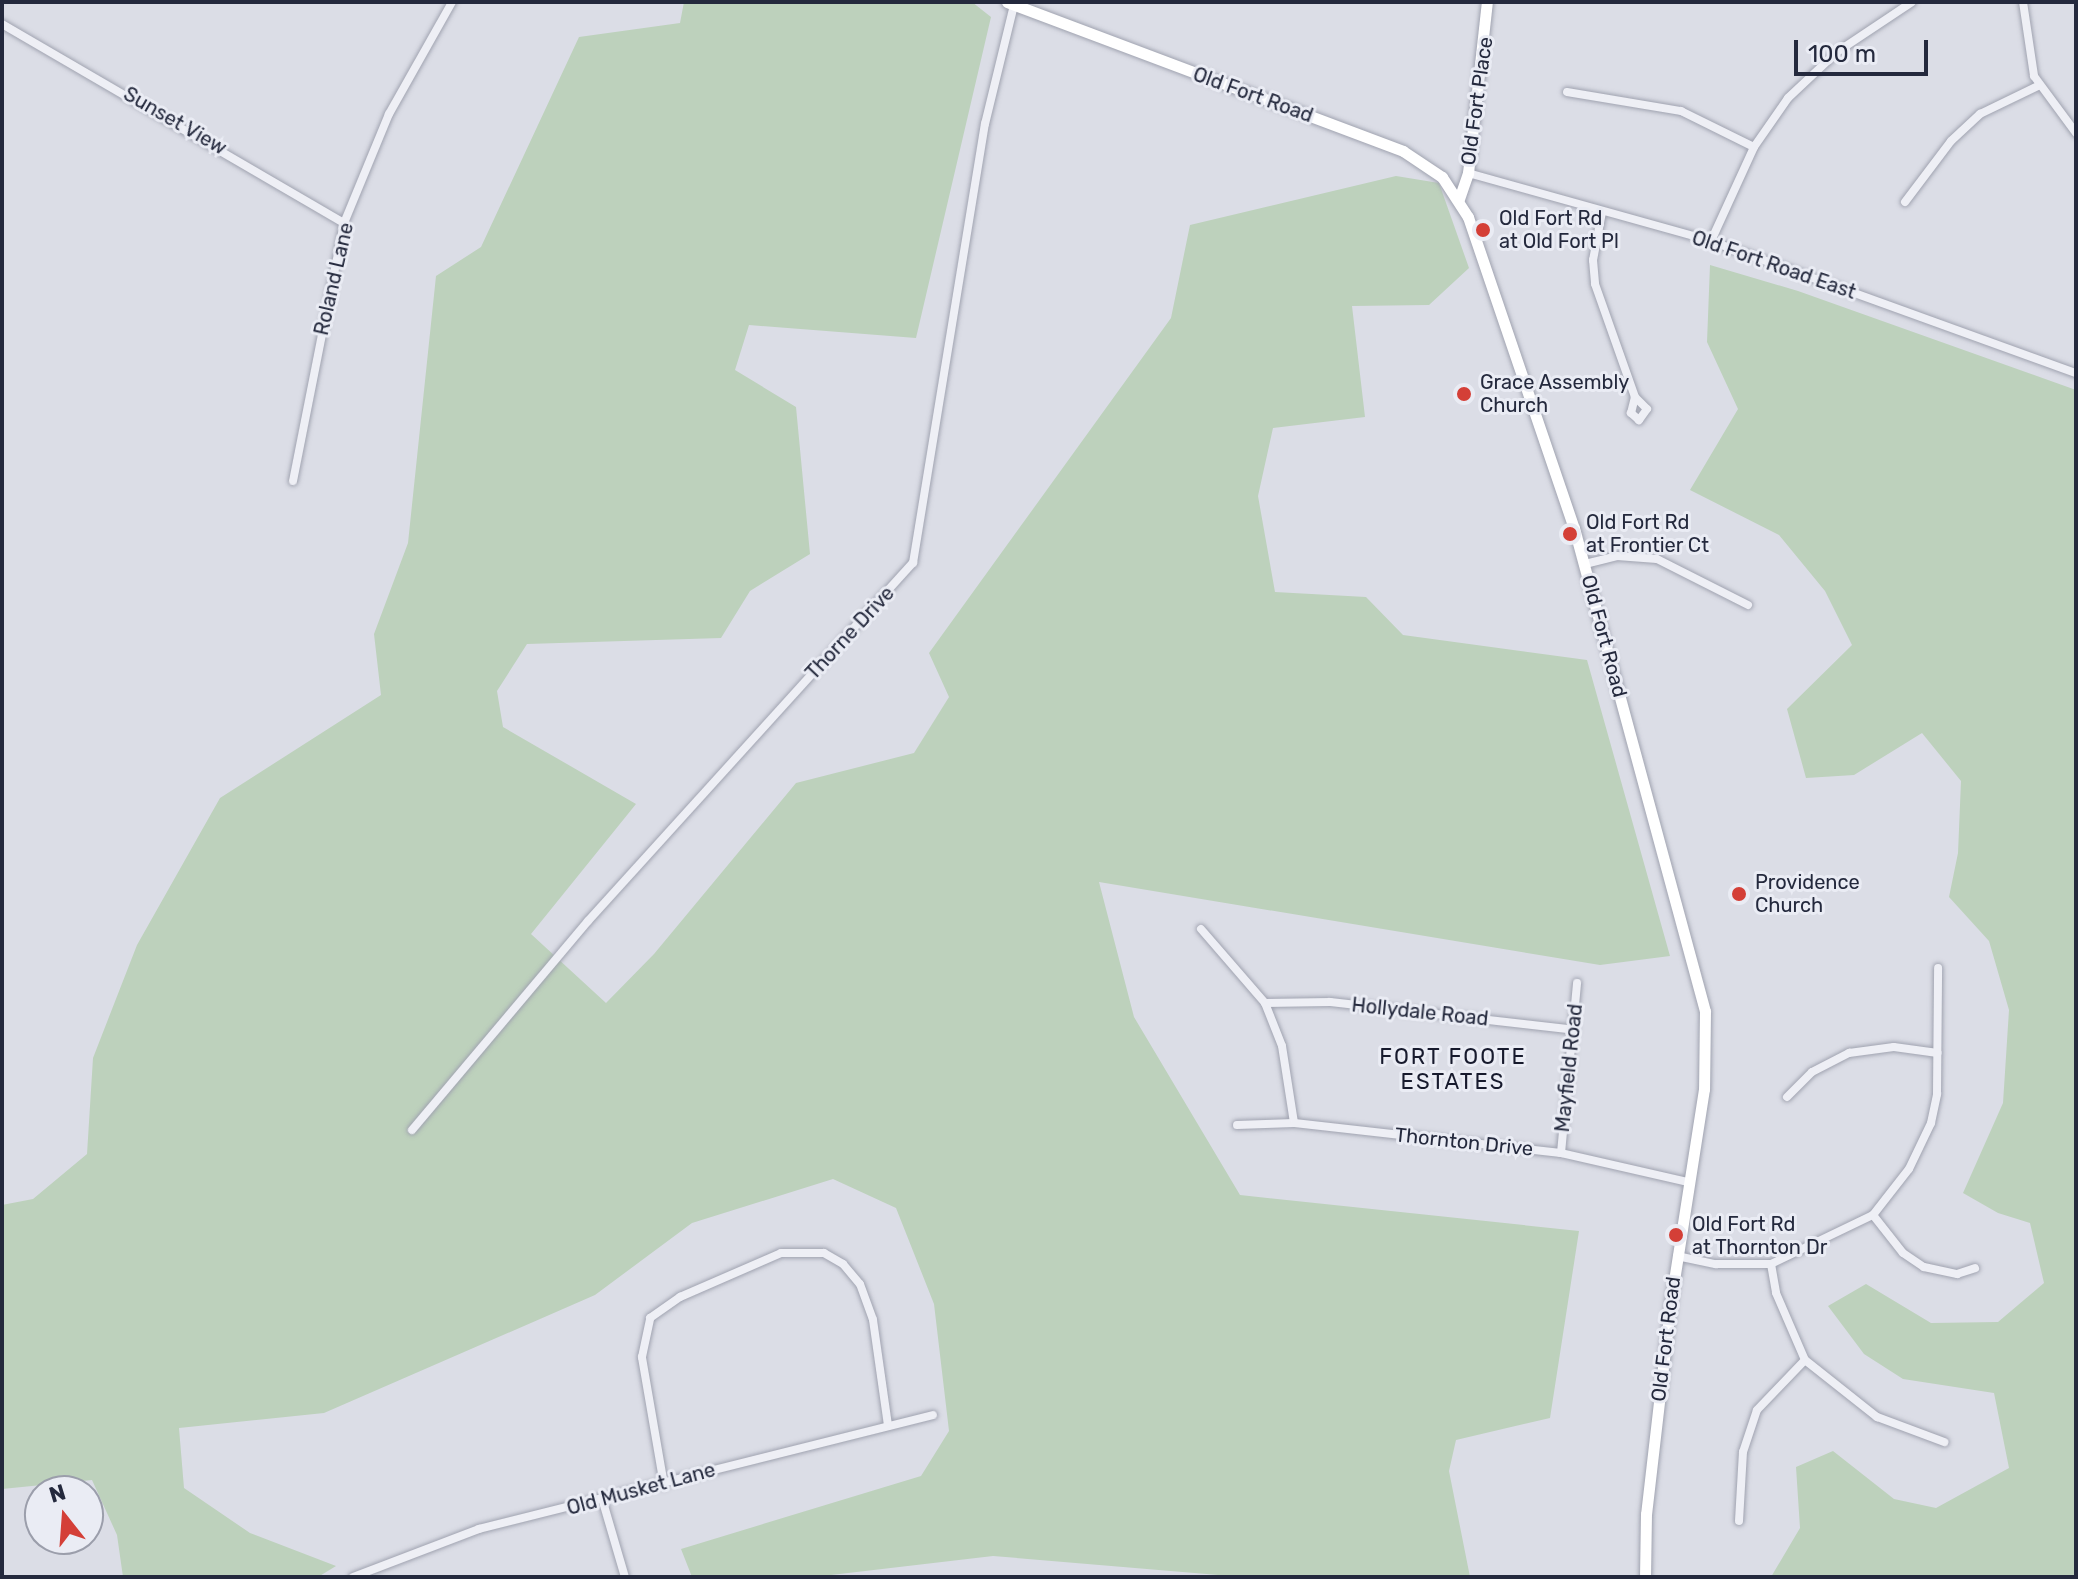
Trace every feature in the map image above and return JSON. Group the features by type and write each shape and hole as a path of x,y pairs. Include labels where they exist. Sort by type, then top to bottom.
{"main road":[{"name":"Old Fort Place","path":"1459,199 1468,173 1487,2"},
{"name":"Old Fort Road","path":"1010,4 1403,151 1436,171 1459,199 1516,346 1585,564 1703,997 1706,1068 1677,1256 1646,1514 1645,1577"}],"street":[{"name":"Roland Lane","path":"293,481 344,223 389,114 452,2"},
{"path":"1711,241 1754,147 1788,98 1821,64 1912,2"},
{"path":"2023,2 2038,86 2076,133"},
{"name":"Thorne Drive","path":"412,1130 755,732 858,628 913,563 985,124 1010,4"},
{"name":"Sunset View","path":"2,24 344,223"},
{"path":"1905,202 1951,141 1980,114 2038,86"},
{"path":"1567,92 1681,111 1754,147"},
{"name":"Old Fort Road East","path":"1468,173 1711,241 2076,373"},
{"path":"1602,212 1593,260 1595,284 1635,397"},
{"path":"1585,564 1627,555 1657,559 1748,605"},
{"path":"1201,929 1265,1003 1287,1069 1294,1123"},
{"path":"1677,1256 1716,1264 1771,1264 1873,1215 1909,1169 1931,1123 1938,1053 1938,968"},
{"name":"Mayfield Road","path":"1561,1153 1577,983"},
{"name":"Hollydale Road","path":"1265,1003 1330,1002 1574,1030"},
{"path":"1787,1097 1812,1072 1849,1053 1894,1047 1938,1053"},
{"name":"Thornton Drive","path":"1237,1125 1294,1123 1561,1153 1688,1182"},
{"path":"1873,1215 1903,1253 1924,1267 1957,1274 1975,1268"},
{"path":"664,1485 642,1357 650,1318 680,1297 781,1253 824,1253 843,1264 860,1284 870,1305 888,1426"},
{"path":"1771,1264 1789,1329 1805,1360 1877,1417 1944,1442"},
{"path":"1739,1521 1743,1452 1757,1410 1805,1360"},
{"name":"Old Musket Lane","path":"353,1577 479,1529 603,1502 933,1415"},
{"path":"603,1502 625,1577"}],"green space":[{"path":"684,2 972,2 991,17 916,338 749,325 735,370 796,407 810,554 750,591 721,638 527,644 497,691 503,727 636,804 531,934 606,1003 654,954 796,783 914,753 949,697 929,653 1171,318 1190,225 1396,176 1439,183 1469,268 1429,305 1352,306 1365,417 1273,428 1258,496 1275,592 1366,597 1403,635 1587,660 1670,956 1600,965 1099,882 1134,1017 1240,1195 1579,1231 1550,1418 1456,1440 1449,1471 1470,1577 1242,1577 993,1556 814,1577 692,1577 681,1549 921,1476 949,1431 934,1304 896,1208 833,1179 692,1223 595,1295 324,1413 179,1428 184,1488 250,1533 336,1566 318,1577 123,1577 117,1535 104,1506 104,1475 24,1475 24,1487 2,1489 2,1205 33,1199 87,1154 93,1058 137,945 220,798 381,695 374,634 408,543 436,276 481,247 579,37 680,23"},
{"path":"1710,265 1798,291 2076,390 2076,1577 1771,1577 1800,1528 1796,1467 1833,1451 1894,1499 1936,1508 2009,1468 1994,1393 1903,1379 1864,1354 1828,1306 1866,1284 1931,1323 1998,1322 2044,1283 2030,1223 1998,1213 1963,1193 2003,1103 2009,1010 1989,941 1949,897 1958,853 1961,781 1922,733 1854,775 1806,778 1787,709 1852,645 1825,591 1779,535 1690,490 1738,409 1707,342"}],"place":[{"name":"Old Fort Rd at Old Fort Pl","path":"1483,230"},
{"name":"Grace Assembly Church","path":"1464,394"},
{"name":"Old Fort Rd at Frontier Ct","path":"1570,534"},
{"name":"Providence Church","path":"1739,894"},
{"name":"Old Fort Rd at Thornton Dr","path":"1676,1235"}],"district":[{"name":"FORT FOOTE ESTATES","path":"1453,1068"}]}
